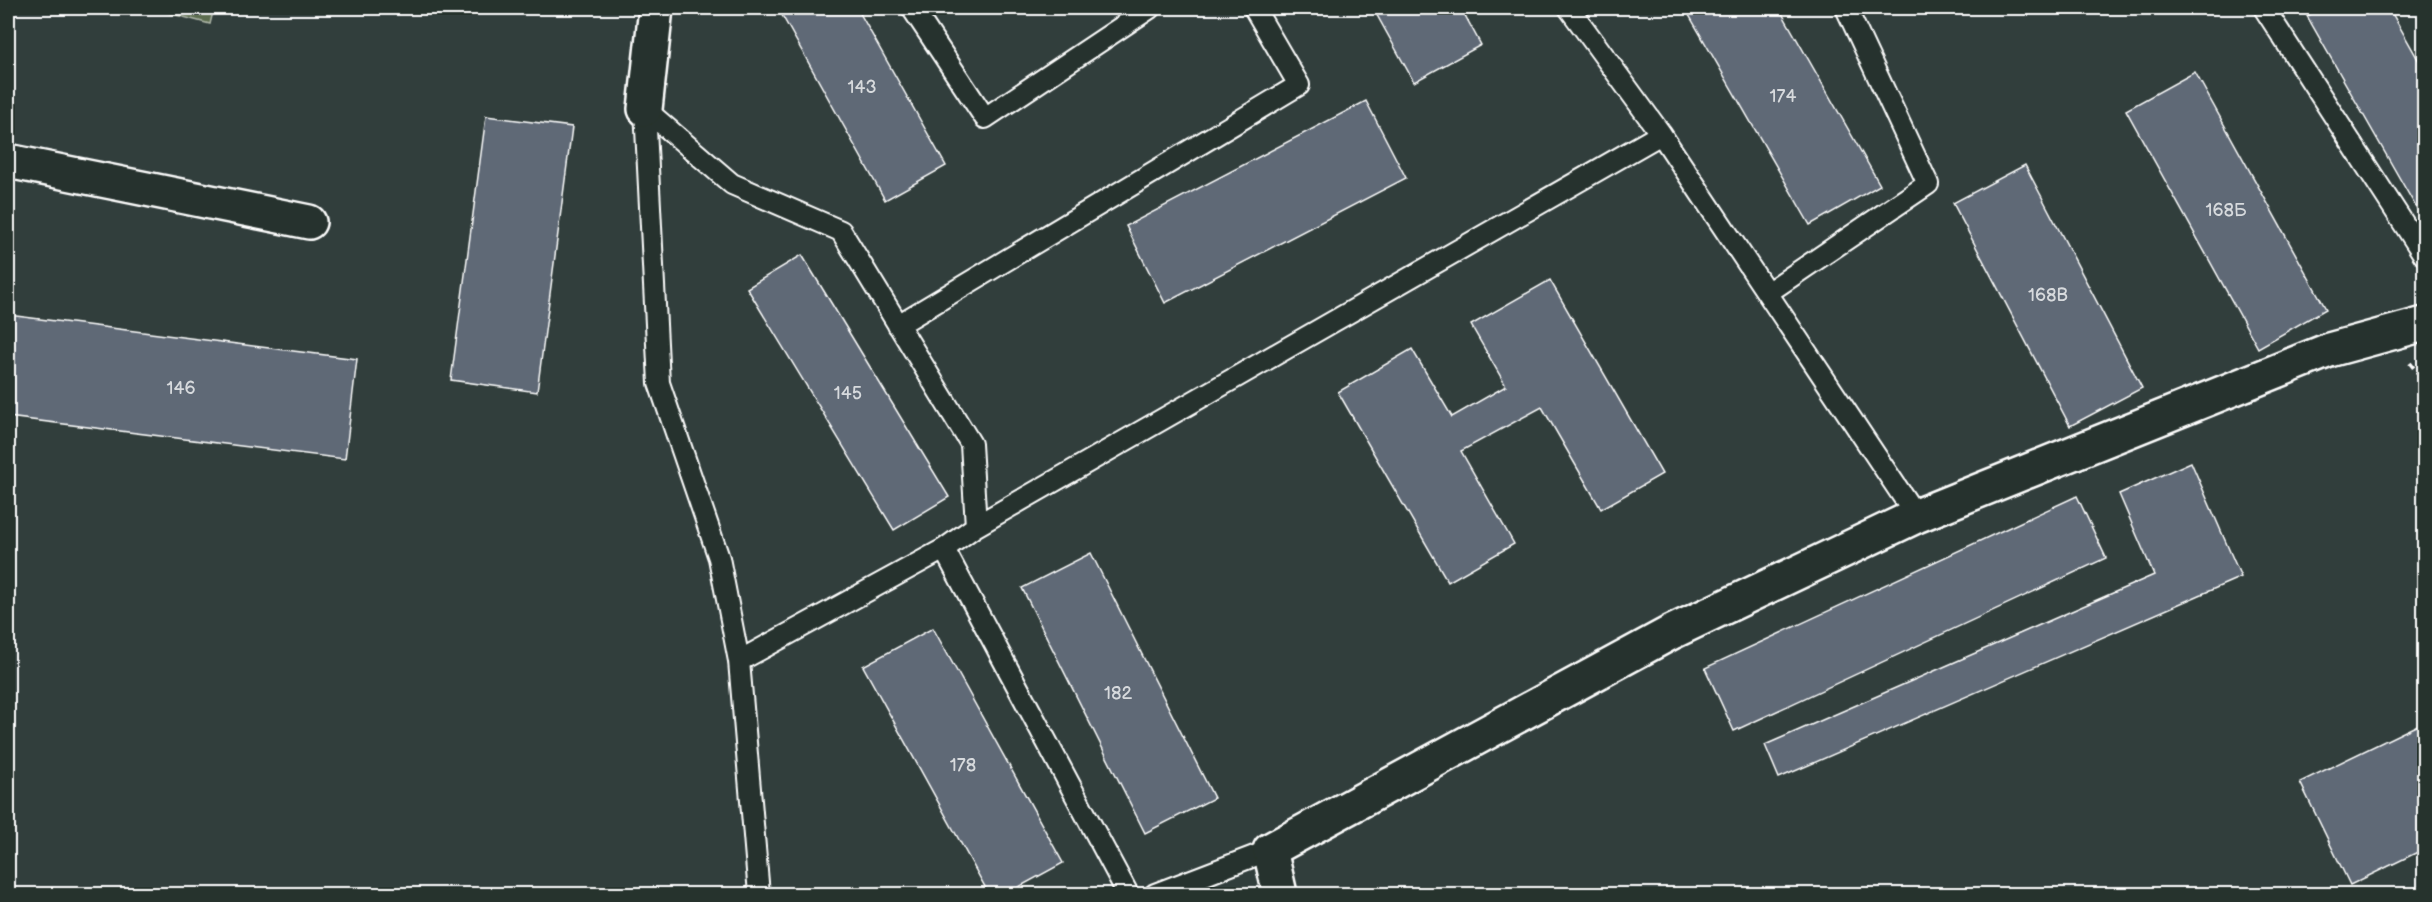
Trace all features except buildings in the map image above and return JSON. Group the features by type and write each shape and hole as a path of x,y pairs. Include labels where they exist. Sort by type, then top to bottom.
{"street":[{"path":"645,109 656,8"},
{"path":"8,161 309,222"},
{"path":"1280,894 1270,850 1672,632 1916,516 2329,350 2424,324"}],"lane":[{"path":"912,8 985,118 1150,8"},
{"path":"898,325 1299,85 1254,8"},
{"path":"1569,8 1661,134 1916,516"},
{"path":"1767,293 1928,184 1846,8"},
{"path":"2264,8 2424,255"},
{"path":"645,109 732,184 841,231 971,444 975,526"},
{"path":"645,109 659,383 719,558 740,661 759,894"},
{"path":"740,661 944,549 975,526 1661,134"},
{"path":"944,549 1128,894"},
{"path":"1155,894 1270,850"}],"green space":[{"path":"150,8 214,8 210,24"}]}
